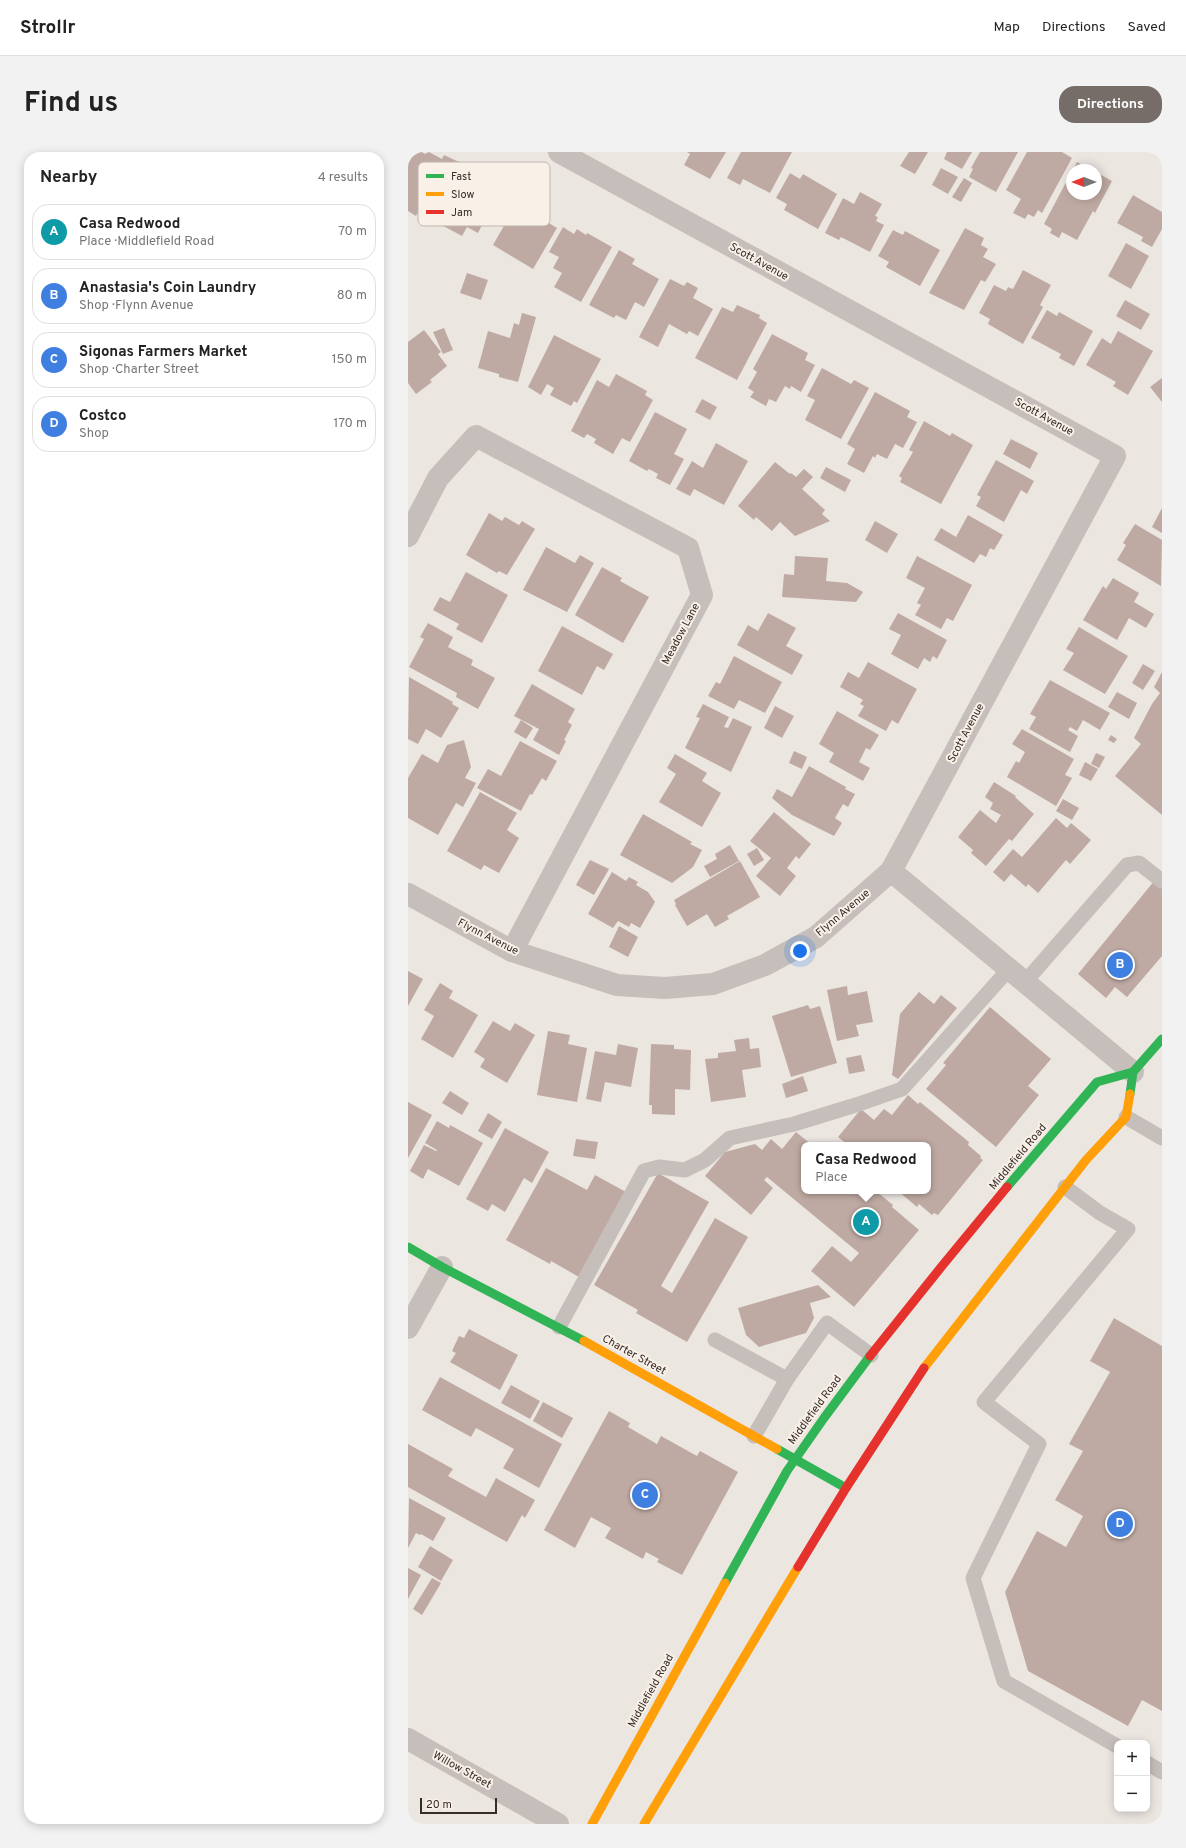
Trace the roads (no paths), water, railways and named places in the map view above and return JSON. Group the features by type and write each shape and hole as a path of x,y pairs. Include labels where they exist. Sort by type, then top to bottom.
{"main road":[{"path":"644,1824 739,1663 846,1488 924,1368 1086,1160 1126,1117 1133,1072 1162,1039"},
{"name":"Middlefield Road","path":"592,1824 795,1458 886,1334 1096,1082 1133,1072"},
{"name":"Charter Street","path":"408,1247 442,1267 559,1327 795,1458 846,1488"}],"street":[{"name":"Scott Avenue","path":"559,152 1115,456 891,871"},
{"name":"Meadow Lane","path":"408,536 438,478 476,436 688,548 702,595 512,951"},
{"name":"Flynn Avenue","path":"408,894 512,951 617,985 665,988 713,984 764,965 816,937 891,871"},
{"path":"891,871 1133,1072"},
{"path":"408,1328 442,1267"},
{"name":"Willow Street","path":"408,1739 558,1824"}],"lane":[{"path":"559,1327 644,1171 659,1167 685,1170 705,1160 730,1138 794,1124 902,1090 1127,865 1139,863 1162,881"},
{"path":"1126,1117 1162,1138"},
{"path":"1065,1187 1100,1213 1128,1229 984,1402 1039,1444 973,1578 1004,1681 1114,1744"},
{"path":"754,1436 787,1378 827,1323 871,1355"},
{"path":"715,1340 787,1378"},
{"path":"1150,1765 1162,1772"}],"place":[{"name":"Anastasia's Coin Laundry","path":"1120,965"},
{"name":"Casa Redwood","path":"866,1222"},
{"name":"Sigonas Farmers Market","path":"645,1495"},
{"name":"Costco","path":"1120,1524"}]}
